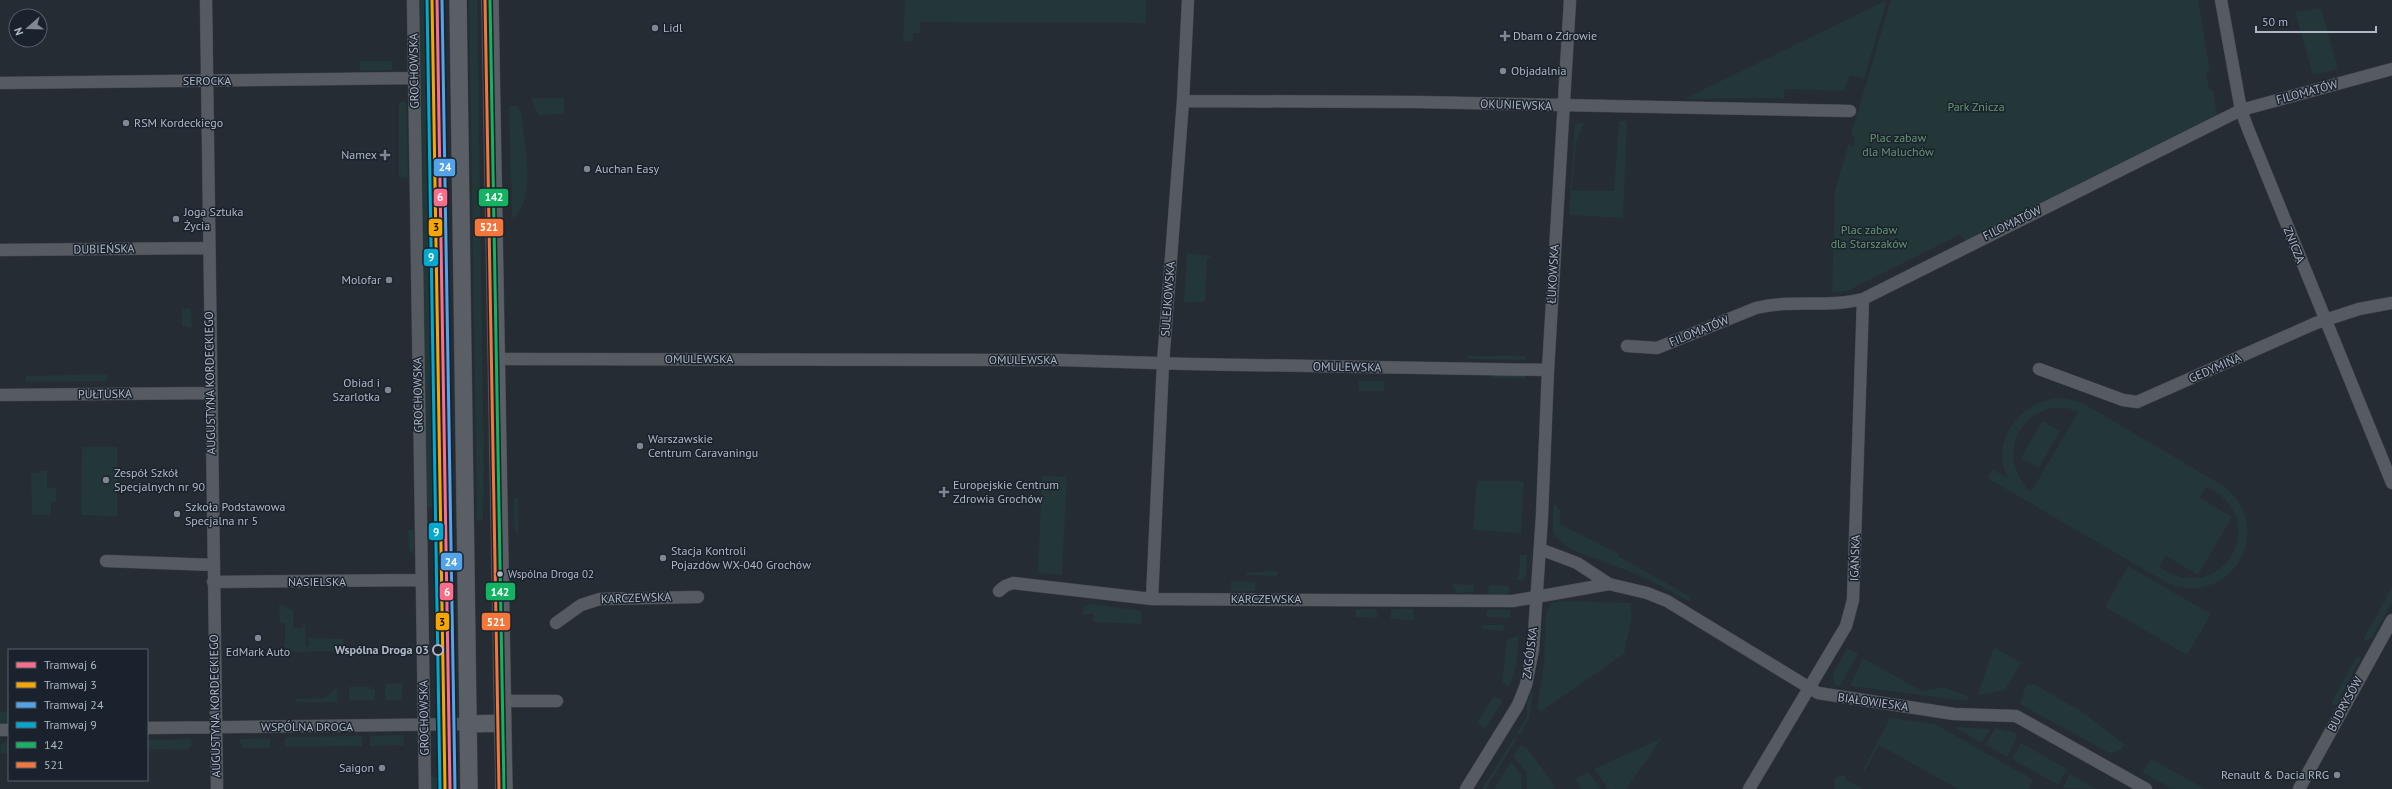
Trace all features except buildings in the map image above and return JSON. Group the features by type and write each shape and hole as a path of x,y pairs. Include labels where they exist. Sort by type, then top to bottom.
{"main road":[{"path":"458,0 469,789"},
{"path":"490,0 498,358 504,789"},
{"path":"468,724 503,723"}],"street":[{"name":"AUGUSTYNA KORDECKIEGO","path":"206,0 208,248 217,789"},
{"name":"GROCHOWSKA","path":"413,0 425,789"},
{"name":"SULEJKOWSKA","path":"1152,599 1163,363 1183,101 1188,0"},
{"name":"ŁUKOWSKA","path":"1540,549 1548,370 1570,0"},
{"name":"ZNICZA","path":"2221,0 2241,110 2392,483"},
{"name":"FILOMATÓW","path":"1626,346 1658,348 1756,308 1772,304 1847,303 1863,299 2241,110 2392,69"},
{"name":"SEROCKA","path":"0,83 207,82 414,78"},
{"name":"OKUNIEWSKA","path":"1183,101 1418,102 1564,107 1850,111"},
{"name":"DUBIEŃSKA","path":"0,250 208,248"},
{"name":"IGAŃSKA","path":"1750,789 1808,688 1846,626 1853,600 1863,299"},
{"name":"GEDYMINA","path":"2039,369 2123,400 2137,402 2325,319 2392,303"},
{"name":"OMULEWSKA","path":"498,358 1060,360 1548,370"},
{"name":"PUŁTUSKA","path":"0,395 211,392"},
{"name":"BIAŁOWIESKA","path":"1540,549 1577,563 1609,584 1647,593 1667,601 1808,688 1828,696 1954,714 2016,716 2146,789"},
{"name":"ZAGÓJSKA","path":"1466,789 1518,705 1526,685 1533,649 1540,549"},
{"path":"106,561 214,564"},
{"name":"NASIELSKA","path":"213,582 421,580"},
{"name":"KARCZEWSKA","path":"999,591 1004,586 1013,583 1152,599 1513,601 1536,598"},
{"name":"BIAŁOWIESKA","path":"1536,598 1609,584"},
{"name":"KARCZEWSKA","path":"556,623 581,605 600,599 698,597"},
{"name":"BUDRYSÓW","path":"2299,789 2392,620"},
{"path":"502,701 557,701"},
{"name":"WSPÓLNA DROGA","path":"148,728 468,724"}],"green space":[{"path":"420,0 425,0 433,507 427,507"},
{"path":"469,0 477,0 484,469 483,520 477,521"},
{"path":"905,0 1146,0 1146,23 920,22 920,33 913,33 913,41 903,41"},
{"path":"1887,0 1864,79 1850,75 1844,91 1784,89 1784,98 1684,99"},
{"name":"Park Znicza","path":"1891,0 2198,0 2210,73 2206,73 2209,89 2213,91 2217,115 1967,242 1959,235 1847,291 1832,292 1835,190 1849,143 1853,147 1855,139 1851,134"},
{"path":"2321,8 2338,69 2313,75 2295,12"},
{"path":"360,61 392,61 392,70 360,71"},
{"path":"531,98 564,98 564,114 538,115"},
{"path":"399,102 406,102 408,176 406,178 399,178"},
{"path":"517,105 522,115 527,183 521,209 514,219 512,215 509,107"},
{"path":"1619,121 1627,121 1623,218 1571,215 1569,213 1575,125 1584,122 1576,143 1572,191 1614,191"},
{"path":"1187,253 1212,256 1207,259 1205,301 1184,302"},
{"path":"191,308 192,328 182,326 182,309"},
{"path":"1468,356 1525,356 1526,360 1467,359"},
{"path":"107,374 107,381 26,382 26,376"},
{"path":"1493,374 1526,375 1525,378 1491,378"},
{"path":"1358,381 1385,381 1384,391 1359,391"},
{"path":"2062,398 2081,402 2222,485 2238,502 2246,521 2247,540 2241,558 2229,574 2213,584 2192,588 2169,584 1987,478 1992,469 2009,479 2003,465 2002,450 2006,437 2013,424 2022,414 2034,405 2048,400","holes":["2051,408 2067,408 2078,412 2031,492 2022,481 2016,469 2014,456 2015,444 2019,432 2027,422 2037,414","2206,487 2226,501 2236,518 2238,536 2232,554 2221,568 2204,577 2183,577 2159,567 2166,556 2198,575 2232,517 2200,498"]},
{"path":"2042,421 2060,431 2039,468 2021,458"},
{"path":"82,447 117,447 117,516 81,515"},
{"path":"39,471 47,471 47,488 56,488 56,502 51,502 51,515 32,515 31,473 38,473"},
{"path":"1042,476 1067,477 1062,575 1038,573"},
{"path":"1477,481 1524,481 1521,533 1473,530"},
{"path":"514,498 518,498 518,533 516,533 514,523"},
{"path":"1556,504 1560,511 1560,524 1619,554 1618,556 1691,597 1689,601 1641,576 1570,549 1553,534 1553,506"},
{"path":"408,530 414,530 414,554 409,551"},
{"path":"1520,555 1527,555 1526,576 1523,580 1516,580 1519,575"},
{"path":"2128,566 2211,614 2187,655 2105,607"},
{"path":"1277,571 1277,576 1246,575 1246,573"},
{"path":"1231,581 1255,582 1255,591 1231,591"},
{"path":"1452,584 1474,585 1474,592 1456,593"},
{"path":"1488,585 1508,586 1510,594 1489,595"},
{"path":"2392,587 2392,602 2372,638 2362,642"},
{"path":"1560,601 1630,603 1632,616 1624,654 1540,712 1537,707 1544,664 1546,614 1551,603"},
{"path":"279,604 293,611 293,628 301,628 305,623 306,647 309,646 308,638 343,639 343,651 285,652 285,623 280,623"},
{"path":"1093,604 1141,611 1141,624 1093,622 1094,614 1082,614 1084,606"},
{"path":"1356,609 1376,609 1378,618 1355,617"},
{"path":"1394,609 1413,609 1414,620 1391,619 1391,611"},
{"path":"1488,609 1510,610 1510,618 1488,617 1486,615"},
{"path":"1482,625 1504,625 1503,631 1482,629"},
{"path":"1519,635 1516,667 1509,687 1502,682 1507,640"},
{"path":"1994,647 2021,663 2005,690 1978,695"},
{"path":"1847,648 1858,654 1840,686 1834,685 1833,674"},
{"path":"2360,656 2361,658 2337,704 2333,705 2332,702 2356,657"},
{"path":"1863,658 1922,691 1944,687 1969,697 1968,701 1850,686"},
{"path":"402,683 402,700 385,700 385,684"},
{"path":"2034,684 2084,713 2125,745 2121,750 2111,754 2020,704 2026,685"},
{"path":"349,687 371,687 371,689 375,689 375,700 349,700"},
{"path":"1534,687 1529,718 1520,735 1517,733 1527,717 1527,703"},
{"path":"334,689 337,689 337,702 296,702 296,699 325,698"},
{"path":"1494,696 1503,701 1485,729 1477,723"},
{"path":"0,712 8,712 8,724 0,725"},
{"path":"1890,718 1935,724 2033,780 2028,789 1958,789 1879,745 1864,772 1864,768"},
{"path":"1954,727 1990,729 1982,743"},
{"path":"1995,728 2016,733 2017,737 2007,757 1986,745"},
{"path":"403,735 404,745 370,746 370,736"},
{"path":"362,736 362,746 285,747 285,737"},
{"path":"270,738 270,748 242,748 239,739"},
{"path":"1514,738 1516,740 1486,789 1482,789"},
{"path":"1662,738 1626,789 1609,789 1594,769"},
{"path":"191,739 192,745 187,750 148,749 148,740"},
{"path":"5,742 7,743 8,752 5,754 1,752 -1,748 1,744"},
{"path":"2021,743 2067,769 2058,785 2012,759"},
{"path":"1521,745 1527,748 1556,787 1553,789 1527,789 1527,772 1513,757"},
{"path":"2151,759 2205,789 2173,789 2142,772"},
{"path":"1511,762 1521,774 1522,789 1494,789"},
{"path":"1588,772 1600,789 1582,789 1575,779"},
{"path":"2070,774 2097,789 2062,788"},
{"path":"1838,776 1847,776 1845,779 1863,789 1835,789 1834,780"},
{"path":"431,777 437,777 437,789 431,789"}],"tram line":[{"name":"9","path":"427,0 440,789"},
{"name":"3","path":"432,0 445,789"},
{"name":"6","path":"437,0 450,789"},
{"name":"24","path":"442,0 455,789"}],"transit line":[{"name":"521","path":"485,0 499,789"},
{"name":"142","path":"490,0 504,789"}],"place":[{"name":"Lidl","path":"655,28"},
{"name":"Dbam o Zdrowie","path":"1505,36"},
{"name":"Objadalnia","path":"1503,71"},
{"name":"RSM Kordeckiego","path":"126,123"},
{"name":"Namex","path":"385,155"},
{"name":"Auchan Easy","path":"587,169"},
{"name":"Joga Sztuka Życia","path":"176,219"},
{"name":"Molofar","path":"389,280"},
{"name":"Obiad i Szarlotka","path":"388,390"},
{"name":"Warszawskie Centrum Caravaningu","path":"640,446"},
{"name":"Zespół Szkół Specjalnych nr 90","path":"106,480"},
{"name":"Europejskie Centrum Zdrowia Grochów","path":"944,492"},
{"name":"Szkoła Podstawowa Specjalna nr 5","path":"177,514"},
{"name":"Stacja Kontroli Pojazdów WX-040 Grochów","path":"663,558"},
{"name":"Wspólna Droga 02","path":"500,574"},
{"name":"EdMark Auto","path":"258,638"},
{"name":"Wspólna Droga 03","path":"438,650"},
{"name":"Saigon","path":"382,768"},
{"name":"Renault & Dacia RRG","path":"2337,775"}],"park label":[{"name":"Plac zabaw dla Maluchów","path":"1898,145"},
{"name":"Plac zabaw dla Starszaków","path":"1869,237"}]}
